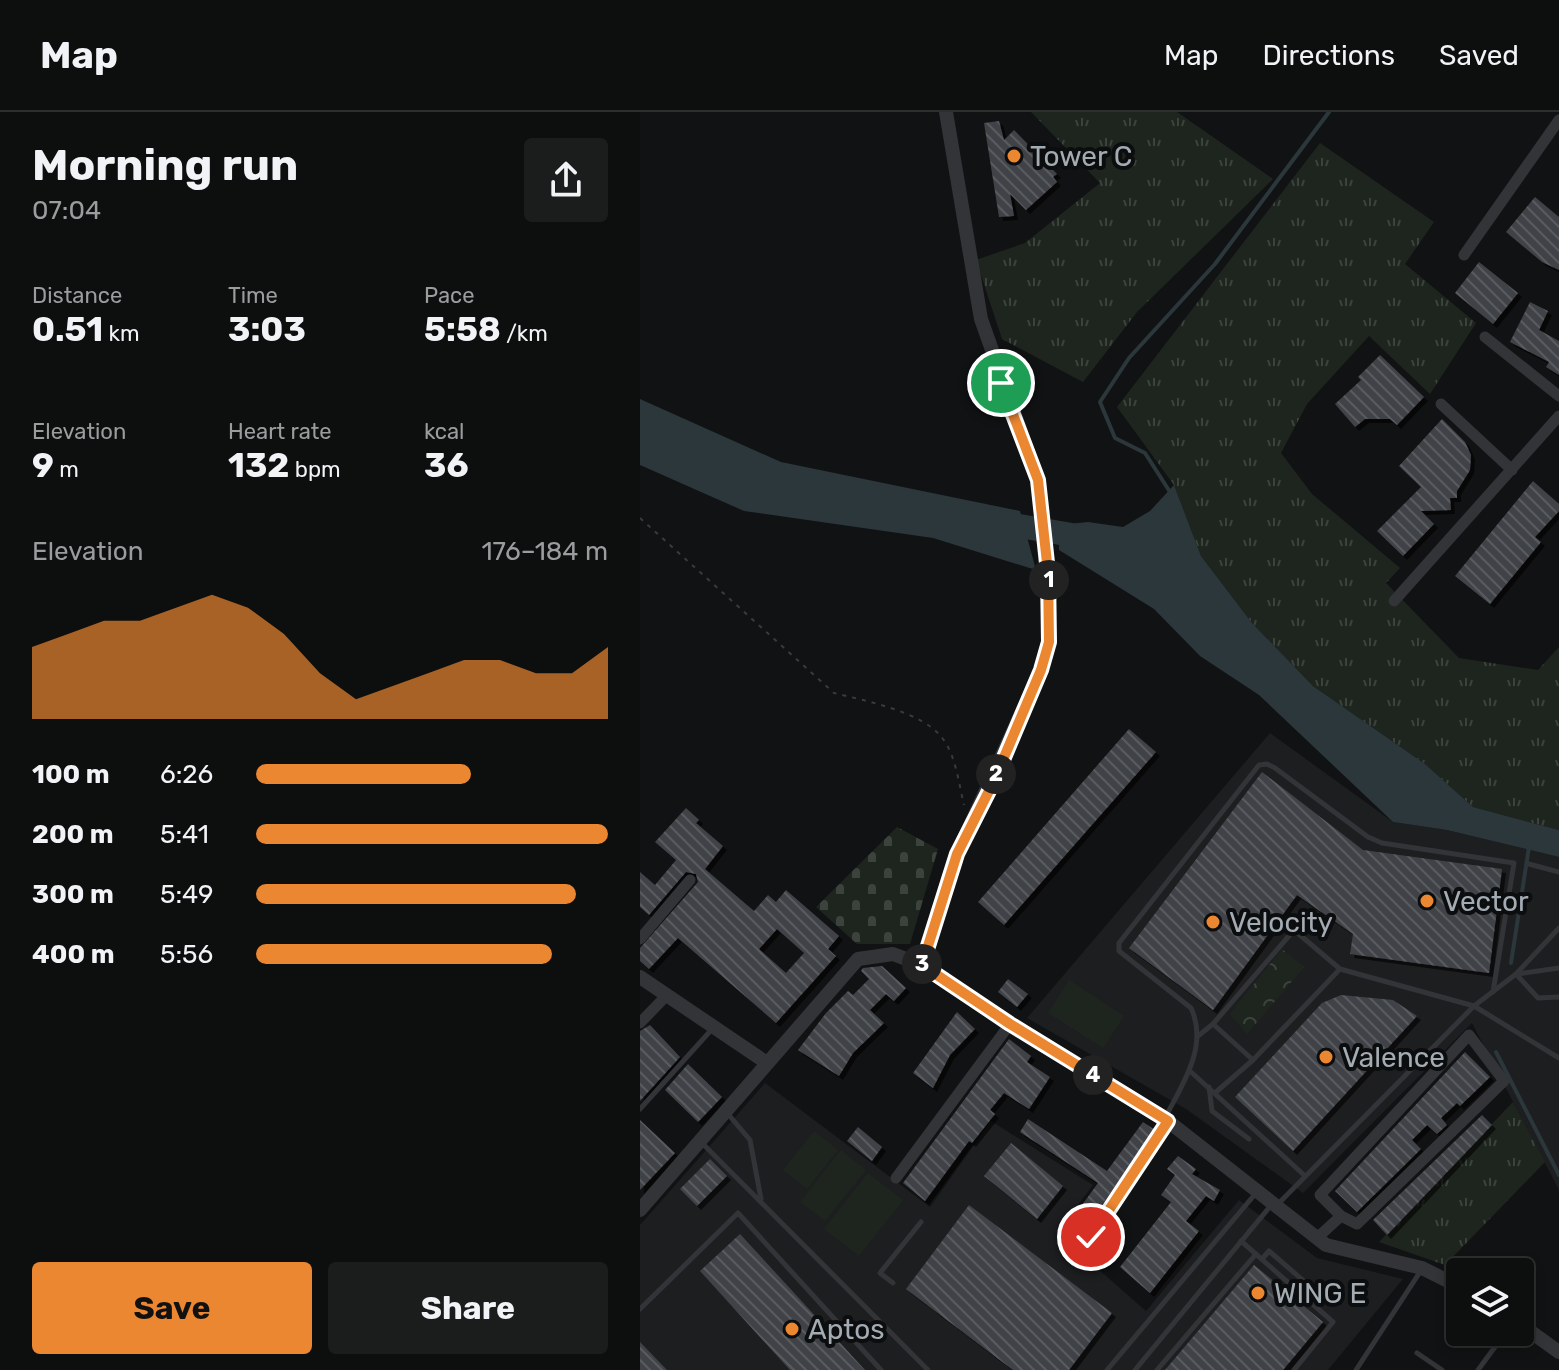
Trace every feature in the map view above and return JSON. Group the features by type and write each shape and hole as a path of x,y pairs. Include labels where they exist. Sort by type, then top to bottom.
{"street":[{"path":"922,965 969,826 994,781 1041,670 1049,642 1048,572 1038,480 1001,383 981,319 946,112"},
{"path":"1464,255 1559,120"},
{"path":"1485,337 1559,396"},
{"path":"1441,404 1512,470"},
{"path":"1394,601 1559,416"},
{"path":"640,939 690,880"},
{"path":"640,1210 858,959 893,954 922,965 1010,1024 1166,1120 1326,1245 1422,1268 1446,1280"},
{"path":"640,977 767,1063"},
{"path":"640,1023 667,995"},
{"path":"896,1178 1010,1024"},
{"path":"1469,1035 1504,1081 1357,1224 1341,1216 1320,1195 1469,1035"},
{"path":"1317,1238 1341,1216"},
{"path":"1534,1334 1559,1352"}],"lane":[{"path":"1091,1237 1166,1120 1190,1071 1198,1036 1191,1008 1119,951 1119,943 1259,765 1267,764 1382,843 1514,863 1493,992"},
{"path":"1529,864 1559,872"},
{"path":"1135,1370 1241,1241 1275,1205 1474,1006 1516,974 1559,928"},
{"path":"1198,1036 1213,1024 1294,930 1340,969 1474,1006 1559,1058"},
{"path":"1516,974 1559,968"},
{"path":"1216,1092 1253,1060 1340,969"},
{"path":"1516,974 1538,998 1559,997"},
{"path":"1213,1024 1253,1060"},
{"path":"640,1109 714,1027"},
{"path":"1190,1071 1304,1175"},
{"path":"1209,1086 1212,1111 1249,1139"},
{"path":"725,1111 750,1140 761,1200"},
{"path":"699,1140 928,1370"},
{"path":"1107,1370 1258,1191"},
{"path":"640,1309 738,1213 881,1370"},
{"path":"893,1283 880,1273 921,1222"},
{"path":"1241,1241 1333,1322 1294,1370"},
{"path":"1262,1259 1269,1251 1313,1289"},
{"path":"1157,1370 1256,1254"},
{"path":"1356,1370 1422,1268"},
{"path":"1478,1370 1496,1346"},
{"path":"1417,1353 1442,1370"}],"path":[{"path":"640,518 834,693 876,703 930,725 945,741 969,826"}],"shaded area":[{"path":"640,399 781,462 1020,511 1036,570 933,538 744,511 640,465"},
{"path":"1174,485 1201,556 1252,623 1313,686 1425,764 1473,807 1559,830 1559,857 1447,830 1393,822 1259,695 1200,656 1154,609 1059,550 1059,525 1088,522 1123,527 1150,511"},
{"path":"1270,733 1393,822 1447,830 1559,857 1559,1190 1472,1023 1303,1193 1186,1109 1027,1018"},
{"path":"765,1083 930,1207 991,1121 1093,1185 1057,1233 1146,1311 1239,1200 1317,1258 1403,1279 1328,1370 640,1370 640,1225"}],"green space":[{"path":"1031,112 1177,112 1273,179 1137,312 1083,382 1002,339 976,260 1025,243 1100,183"},
{"path":"1320,143 1434,222 1405,264 1476,323 1430,394 1369,336 1307,404 1281,453 1312,494 1400,568 1386,583 1459,658 1538,670 1559,647 1559,830 1473,807 1425,764 1313,686 1252,623 1201,556 1174,485 1117,407"},
{"path":"897,827 938,849 910,944 857,944 816,907"},
{"path":"1282,949 1304,967 1247,1034 1230,1014"},
{"path":"1069,980 1124,1016 1103,1048 1048,1013"},
{"path":"1513,1102 1545,1162 1452,1258 1446,1258 1445,1265 1379,1242"},
{"path":"814,1131 838,1150 807,1189 783,1170"},
{"path":"841,1150 866,1170 825,1221 800,1202"},
{"path":"868,1173 903,1200 859,1256 824,1229"}],"building":[{"name":"Tower C","path":"999,121 1004,140 1014,130 1057,174 1053,177 1057,182 1026,210 1010,194 1014,216 999,217 984,123"},
{"path":"1535,197 1559,217 1559,270 1542,262 1506,232"},
{"path":"1479,262 1518,293 1493,324 1455,293"},
{"path":"1530,302 1548,311 1539,330 1559,341 1559,375 1546,367 1549,362 1510,342"},
{"path":"1380,355 1424,397 1397,425 1390,419 1365,419 1355,427 1335,404 1361,380 1358,377"},
{"path":"1442,419 1465,442 1471,455 1470,470 1457,491 1457,498 1450,498 1451,510 1421,511 1434,524 1403,556 1377,531 1421,487 1399,466"},
{"path":"1533,481 1559,504 1559,511 1535,537 1541,542 1490,604 1455,576"},
{"path":"1129,729 1156,752 1004,925 978,902"},
{"path":"1262,772 1363,850 1502,869 1489,973 1350,954 1353,934 1297,895 1213,1010 1129,948"},
{"path":"686,808 699,820 696,823 723,846 705,869 754,911 768,895 776,902 786,890 839,936 828,949 836,956 776,1023 678,938 649,969 640,961 640,948 698,882 696,874 686,872 649,915 640,907 640,872 655,885 676,860 655,842","holes":["777,929 804,953 786,973 759,949"]},
{"path":"882,966 906,988 894,1001 886,994 870,1010 884,1023 853,1053 839,1076 798,1050 826,1013 848,991 853,995 869,979 861,971 863,968"},
{"path":"1008,979 1028,994 1017,1007 998,992"},
{"name":"Valence","path":"1341,995 1393,1000 1417,1016 1293,1151 1235,1097 1322,1003"},
{"path":"957,1012 975,1029 950,1055 933,1088 913,1073"},
{"path":"650,1025 680,1057 640,1101 640,1031"},
{"path":"1009,1039 1031,1056 1027,1062 1050,1077 1029,1109 1004,1093 990,1110 995,1114 972,1143 969,1141 925,1201 903,1183"},
{"path":"1465,1052 1490,1077 1460,1106 1457,1103 1441,1118 1447,1125 1437,1134 1427,1125 1412,1140 1421,1149 1357,1212 1335,1191"},
{"path":"688,1064 722,1097 698,1122 665,1090"},
{"path":"1482,1115 1492,1125 1387,1235 1373,1220"},
{"path":"1028,1119 1107,1171 1143,1122 1155,1130 1087,1226 1074,1216 1098,1183 1020,1132"},
{"path":"640,1120 675,1153 640,1190"},
{"path":"858,1127 882,1147 872,1161 847,1141"},
{"path":"1011,1143 1063,1186 1037,1219 984,1176"},
{"path":"1178,1156 1196,1169 1192,1174 1220,1190 1214,1201 1206,1196 1186,1221 1199,1231 1150,1293 1120,1267 1171,1202 1161,1195 1175,1175 1167,1169"},
{"path":"710,1159 727,1176 697,1206 680,1189"},
{"path":"969,1205 1112,1313 1069,1370 1013,1370 906,1289"},
{"path":"740,1234 865,1370 790,1370 700,1271"},
{"name":"WING E","path":"1254,1265 1323,1322 1283,1370 1165,1370"},
{"path":"640,1342 667,1370 640,1370"}],"waterway":[{"path":"1170,492 1145,453 1115,438 1100,402 1129,358 1215,264 1329,112"},
{"path":"991,521 1089,538"},
{"path":"1511,963 1529,847"},
{"path":"1496,1052 1559,1175"}],"place":[{"name":"Tower C","path":"1014,156"},
{"name":"Vector","path":"1427,901"},
{"name":"Velocity","path":"1213,922"},
{"name":"Valence","path":"1326,1057"},
{"name":"WING E","path":"1258,1293"},
{"name":"Aptos","path":"792,1329"}],"route":[{"path":"1001,383 1038,480 1048,572 1049,642 1041,670 1014,726 994,781 974,815 957,854 922,965 1010,1024 1168,1121 1091,1237"}]}
